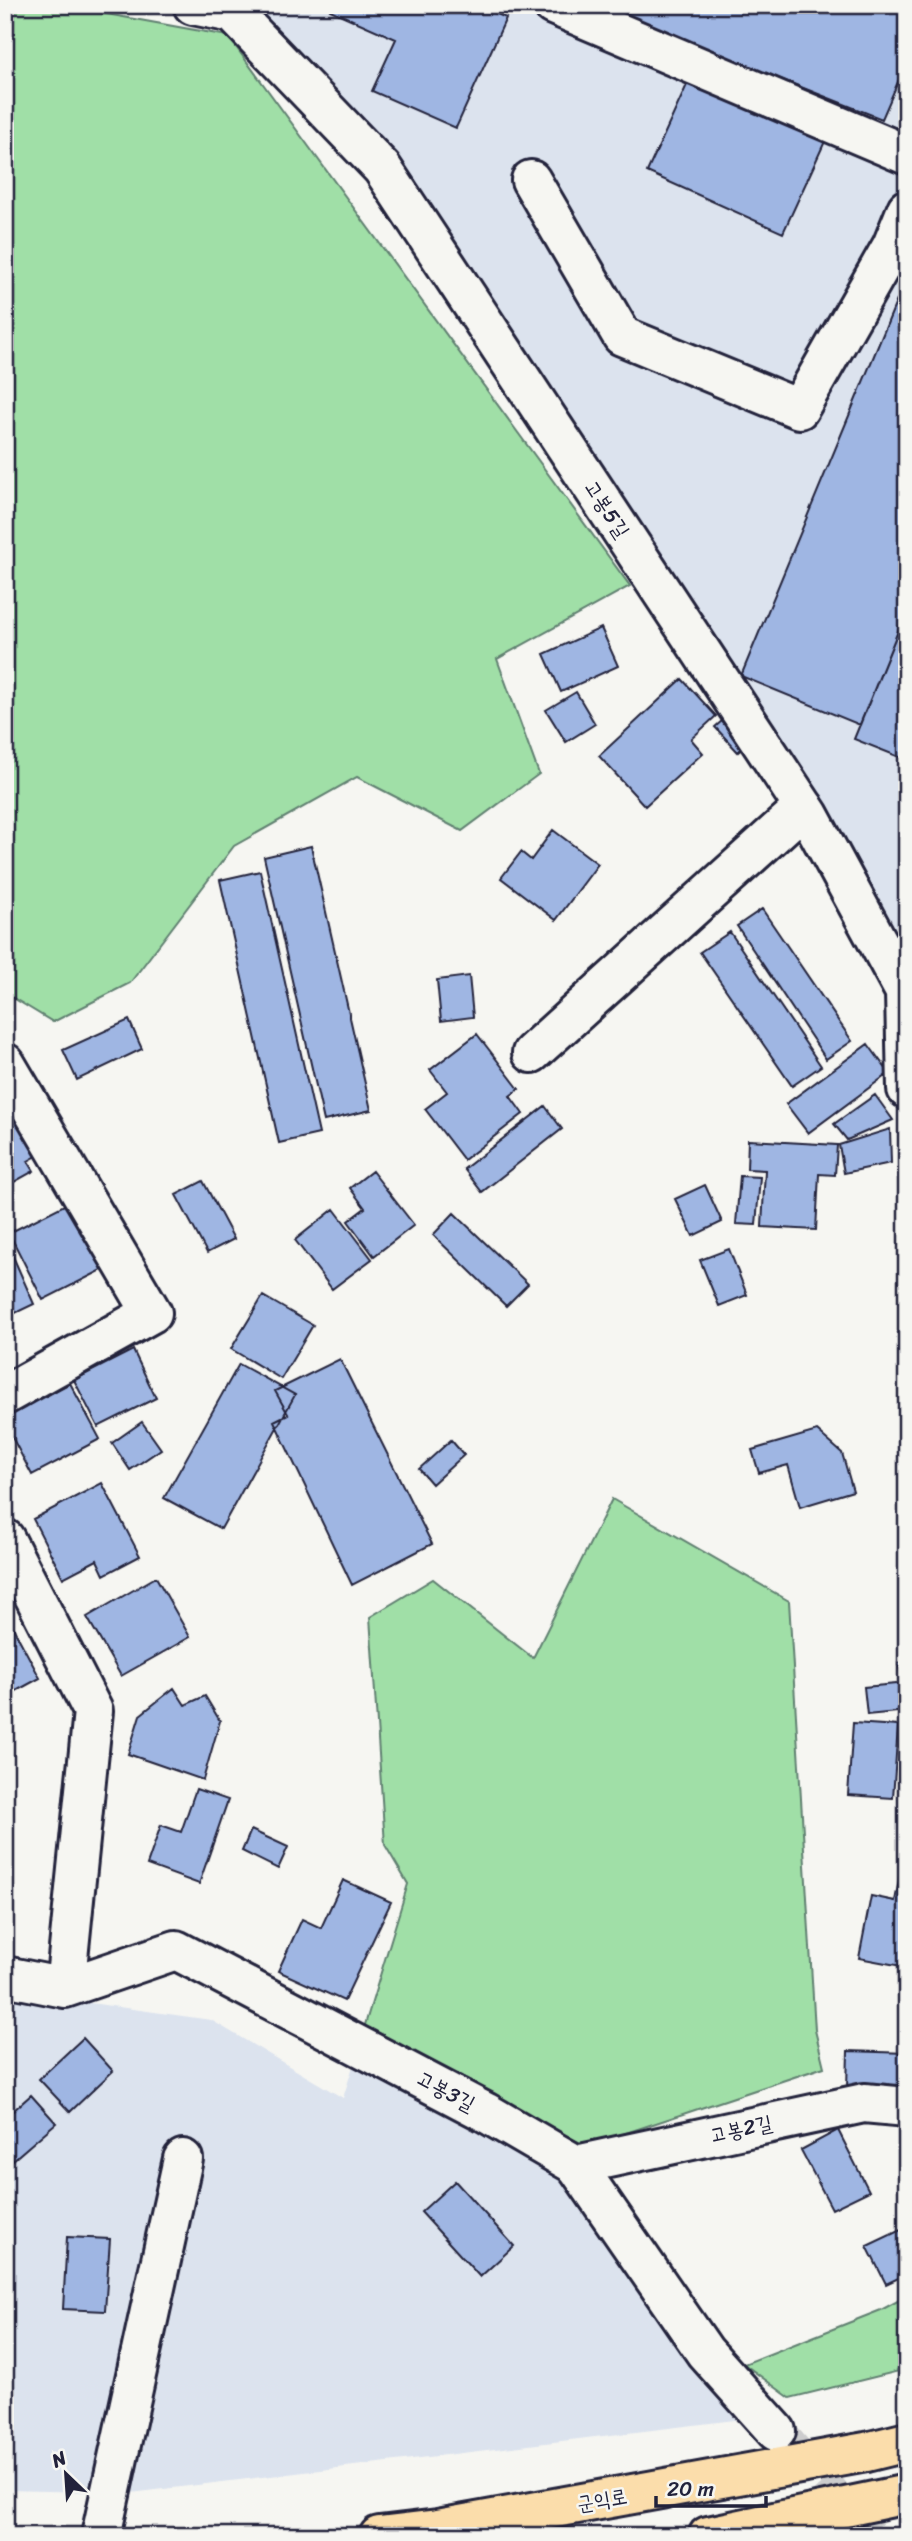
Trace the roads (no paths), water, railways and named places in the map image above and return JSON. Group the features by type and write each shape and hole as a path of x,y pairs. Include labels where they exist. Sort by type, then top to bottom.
{"highway":[{"name":"군익로","path":"379,2536 438,2529 866,2452 907,2442"},
{"path":"708,2536 907,2494"}],"street":[{"name":"고봉5길","path":"193,5 233,13 382,168 804,807 906,990 907,1089"},
{"path":"553,5 907,155"},
{"path":"531,180 622,336 799,409 892,246 907,209"},
{"path":"532,1053 804,807"},
{"path":"5,1063 152,1313 5,1395"},
{"path":"5,1539 93,1711 65,1988 5,1976"},
{"name":"고봉3길","path":"65,1988 176,1950 485,2112 576,2165 705,2352 776,2431"},
{"name":"고봉2길","path":"576,2165 864,2103 907,2107"},
{"path":"100,2536 183,2159"}],"tunnel":[{"path":"784,2441 868,2536"}]}
